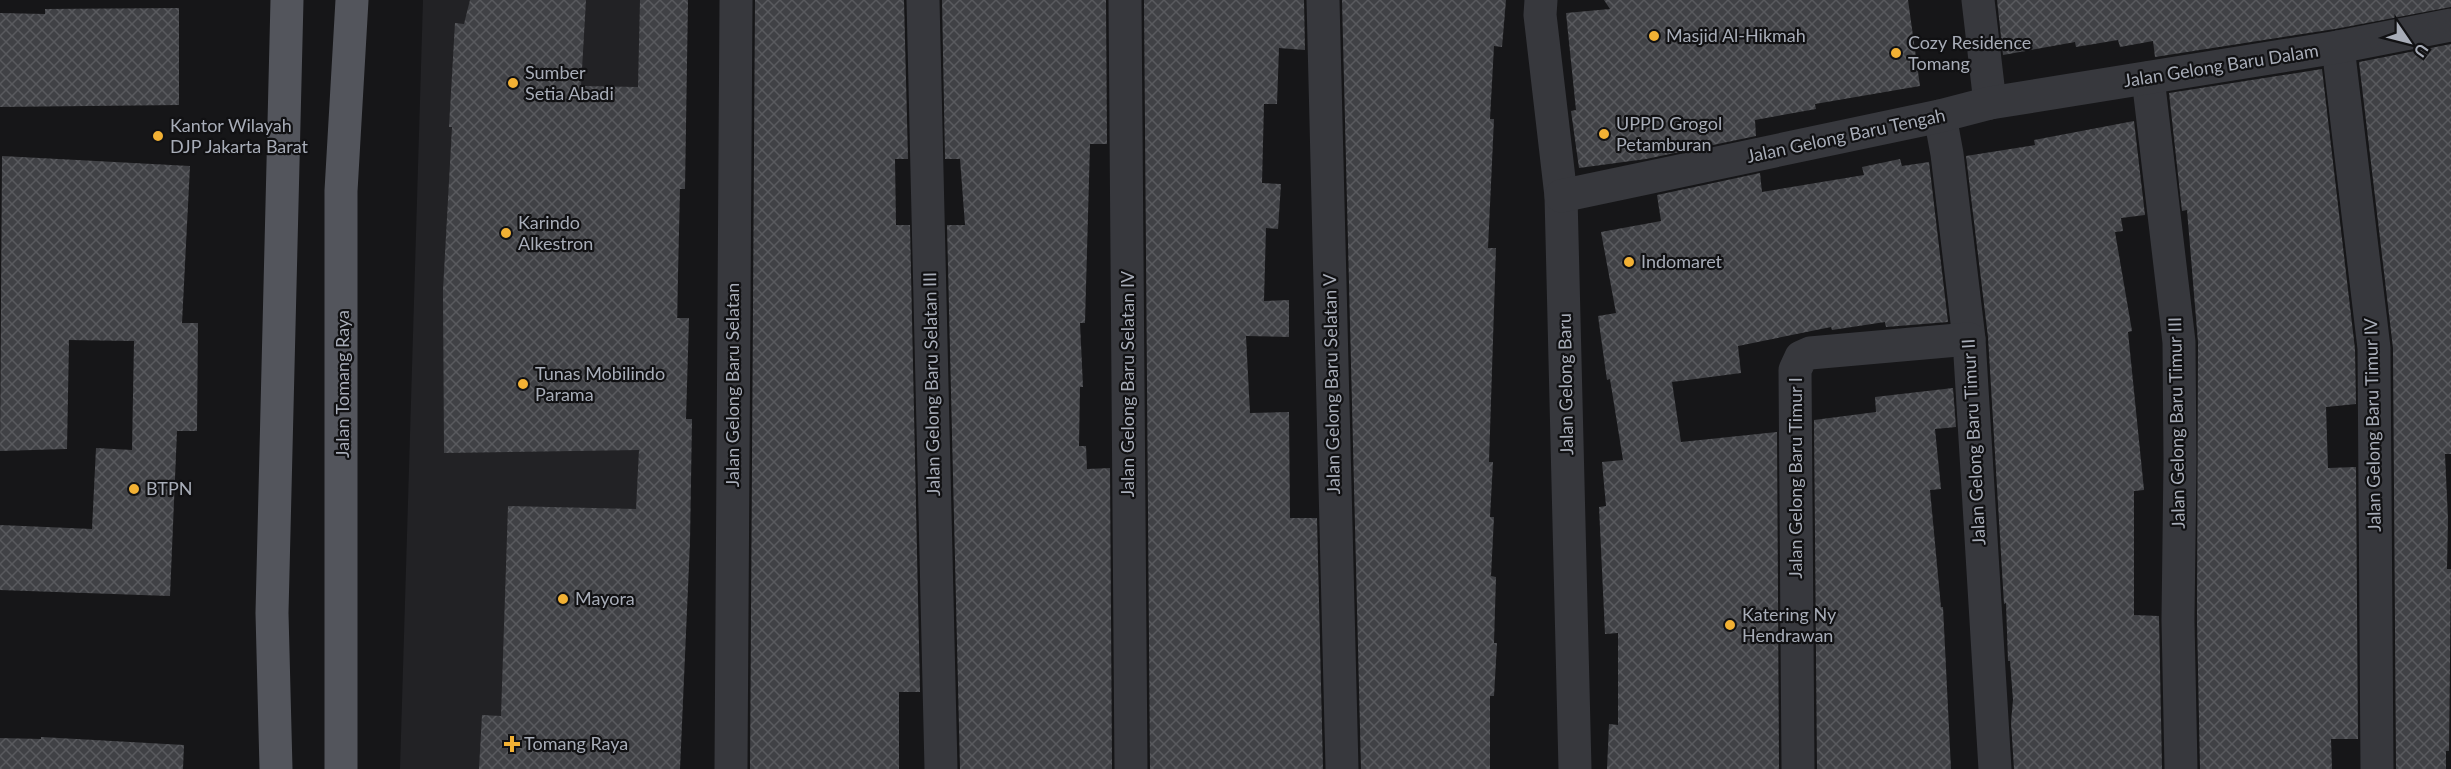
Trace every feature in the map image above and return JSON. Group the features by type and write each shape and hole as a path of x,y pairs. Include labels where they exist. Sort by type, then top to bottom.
{"main road":[{"path":"276,769 272,613 287,0"},
{"name":"Jalan Tomang Raya","path":"341,769 342,191 352,0"}],"street":[{"name":"Jalan Gelong Baru Selatan","path":"731,769 736,0"},
{"name":"Jalan Gelong Baru Selatan III","path":"923,0 941,769"},
{"name":"Jalan Gelong Baru Selatan IV","path":"1125,0 1131,769"},
{"name":"Jalan Gelong Baru Selatan V","path":"1323,0 1342,769"},
{"name":"Jalan Gelong Baru","path":"1541,0 1540,15 1561,196 1575,769"},
{"path":"1978,0 1990,103"},
{"name":"Jalan Gelong Baru Dalam","path":"1990,103 2338,47 2451,25"},
{"name":"Jalan Gelong Baru Timur IV","path":"2338,47 2374,348 2377,769"},
{"name":"Jalan Gelong Baru Timur III","path":"2148,78 2179,342 2178,620 2181,769"},
{"name":"Jalan Gelong Baru Tengah","path":"1561,196 1940,116 1990,103"},
{"name":"Jalan Gelong Baru Timur II","path":"1940,116 1947,154 1969,339 1995,769"},
{"name":"Jalan Gelong Baru Timur I","path":"1798,769 1795,370 1801,357 1810,353 1969,339"}],"shaded area":[{"path":"423,0 678,0 678,769 400,769"}],"building":[{"path":"470,0 586,0 581,86 638,87 640,0 688,0 685,189 680,189 677,318 689,318 686,419 692,419 690,542 680,769 479,769 482,715 501,716 508,506 636,509 639,450 444,453 443,290 452,127 449,127 455,23 464,24"},
{"path":"755,0 904,0 908,159 895,159 896,225 910,225 920,692 899,692 899,769 750,769"},
{"path":"942,0 1106,0 1107,144 1090,144 1085,323 1080,323 1083,387 1080,387 1079,446 1086,446 1087,469 1110,468 1112,769 960,769 947,225 965,225 960,159 945,159"},
{"path":"1144,0 1304,0 1305,50 1279,48 1277,104 1264,104 1262,183 1281,184 1278,229 1266,228 1264,301 1289,300 1289,337 1246,336 1250,413 1289,412 1290,518 1317,518 1323,769 1150,769"},
{"path":"1342,0 1506,0 1502,47 1494,46 1490,119 1494,119 1488,248 1496,248 1489,462 1493,462 1490,517 1494,517 1491,576 1496,577 1494,643 1497,643 1494,696 1490,696 1490,769 1361,769"},
{"path":"1604,0 1908,0 1920,86 1815,104 1816,109 1755,120 1756,136 1646,159 1579,168 1571,111 1576,110 1566,13 1610,9"},
{"path":"1997,0 2451,0 2451,7 2335,29 2155,57 2153,41 2120,47 2118,40 2076,47 2075,42 2003,55"},
{"path":"179,8 179,105 0,107 0,13 45,14 45,9"},
{"path":"2451,44 2451,454 2445,454 2448,519 2447,569 2451,569 2449,751 2446,751 2446,769 2396,769 2393,348 2359,62"},
{"path":"2322,69 2355,349 2356,404 2326,407 2328,468 2356,467 2358,739 2331,739 2332,769 2200,769 2197,620 2198,342 2187,210 2182,211 2169,93"},
{"path":"2134,121 2145,215 2121,218 2123,231 2115,232 2132,331 2128,332 2144,490 2134,491 2134,615 2159,616 2162,769 2014,769 2011,722 2013,700 2010,661 2008,661 2006,603 2004,604 1988,337 1966,156 2035,145 2034,140"},
{"path":"2,156 190,166 182,323 198,323 197,431 177,431 170,596 0,590 0,525 92,529 96,448 132,450 134,341 69,340 67,449 0,451"},
{"path":"1900,159 1902,166 1929,162 1948,322 1886,327 1885,322 1832,330 1831,327 1738,346 1741,373 1672,382 1681,442 1777,432 1779,769 1607,769 1609,724 1618,725 1618,633 1605,634 1599,507 1606,506 1602,462 1623,460 1610,379 1607,380 1598,316 1616,313 1601,232 1661,221 1657,195 1760,173 1762,192 1864,175 1862,167"},
{"path":"1953,388 1956,427 1935,429 1941,489 1930,490 1941,607 1943,607 1951,769 1817,769 1814,420 1876,412 1875,397"},
{"path":"41,737 184,745 183,769 0,769 0,738 41,739"}],"place":[{"name":"Masjid Al-Hikmah","path":"1654,36"},
{"name":"Cozy Residence Tomang","path":"1896,53"},
{"name":"Sumber Setia Abadi","path":"513,83"},
{"name":"UPPD Grogol Petamburan","path":"1604,134"},
{"name":"Kantor Wilayah DJP Jakarta Barat","path":"158,136"},
{"name":"Karindo Alkestron","path":"506,233"},
{"name":"Indomaret","path":"1629,262"},
{"name":"Tunas Mobilindo Parama","path":"523,384"},
{"name":"BTPN","path":"134,489"},
{"name":"Mayora","path":"563,599"},
{"name":"Katering Ny Hendrawan","path":"1730,625"},
{"name":"Tomang Raya","path":"512,744"}]}
